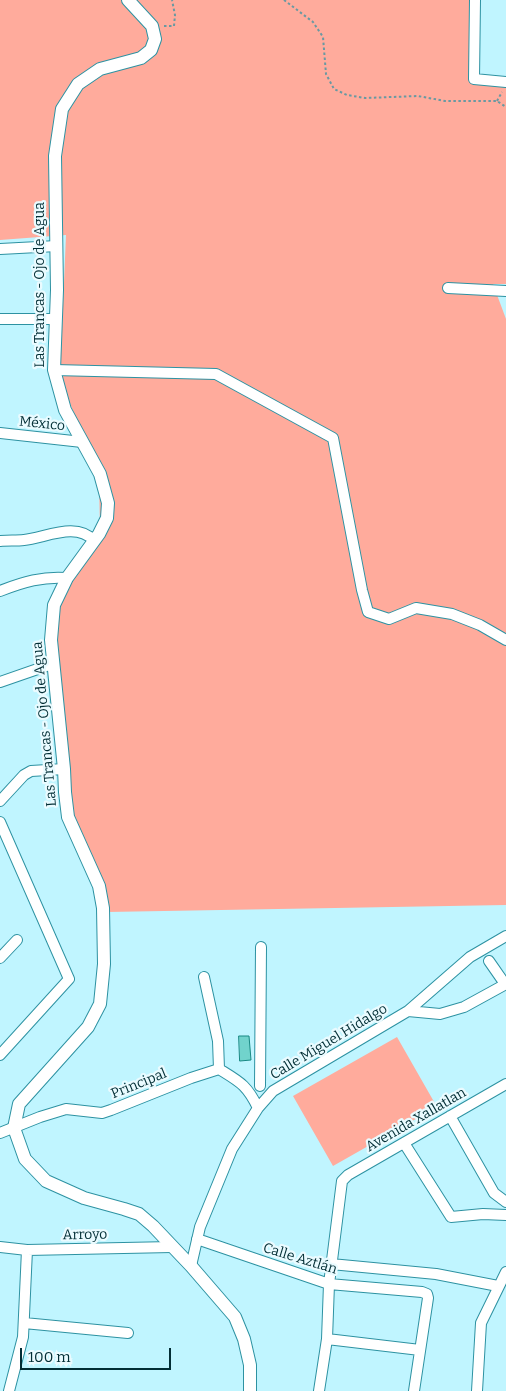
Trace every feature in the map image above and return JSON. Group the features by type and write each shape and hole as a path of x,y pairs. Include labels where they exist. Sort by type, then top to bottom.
{"street":[{"path":"128,0 152,26"},
{"path":"475,0 474,79 506,82"},
{"name":"Las Trancas - Ojo de Agua","path":"4,1131 19,1104 88,1027 100,1004 104,964 103,908 99,886 68,817 52,664 51,640 54,605 68,578 108,518 108,503 100,474 65,410 54,370 57,246 54,204 55,156 62,109 78,84 100,69 141,58 150,50 155,39 152,26"},
{"path":"0,249 57,246"},
{"path":"448,288 506,292"},
{"path":"0,319 56,319"},
{"path":"54,370 216,374 333,438 362,590 368,612 389,619 416,608 452,614 480,625 506,640"},
{"name":"México","path":"0,433 82,442"},
{"path":"0,541 24,540 71,532 90,535 94,541"},
{"path":"0,591 41,577 68,578"},
{"path":"0,682 52,664"},
{"path":"0,801 24,775 31,771 64,769"},
{"path":"0,822 68,979 0,1055"},
{"name":"Calle Miguel Hidalgo","path":"191,1266 200,1227 232,1149 258,1108 273,1091 408,1011 470,957 506,936"},
{"path":"0,958 17,940"},
{"path":"260,1086 261,947"},
{"path":"408,1011 440,1014 464,1007 506,984 489,961"},
{"path":"204,977 218,1041 219,1069 243,1083 273,1091"},
{"name":"Principal","path":"4,1131 66,1109 102,1112 111,1110 191,1078 219,1069"},
{"path":"243,1083 252,1095 258,1108"},
{"name":"Avenida Xallatlan","path":"331,1264 342,1181 348,1175 506,1084"},
{"path":"450,1116 494,1193 506,1202"},
{"path":"4,1131 25,1159 46,1181 84,1198 139,1214 191,1266 235,1317 244,1339 250,1365 250,1391"},
{"path":"404,1143 451,1217 483,1214 506,1215"},
{"name":"Calle Aztlán","path":"197,1239 329,1284 427,1294 420,1350"},
{"name":"Arroyo","path":"0,1247 26,1250 172,1247"},
{"path":"9,1391 23,1337 26,1250"},
{"path":"319,1391 326,1339 331,1264 436,1274 498,1286"},
{"path":"476,1391 481,1323 506,1272"},
{"path":"24,1323 128,1333"},
{"path":"326,1339 420,1350 414,1391"}],"path":[{"path":"152,26 174,26 175,15 172,0"},
{"path":"284,0 313,22 323,37 326,74 334,89 347,96 366,98 418,96 445,101 497,101 506,107"}],"shaded area":[{"path":"0,0 476,0 473,77 506,79 506,284 493,284 506,319 506,905 107,912 63,807 53,611 100,531 99,479 60,377 66,235 0,240"},
{"path":"397,1037 437,1107 333,1166 293,1096"}],"building":[{"path":"239,1036 249,1036 251,1060 240,1061"}]}
